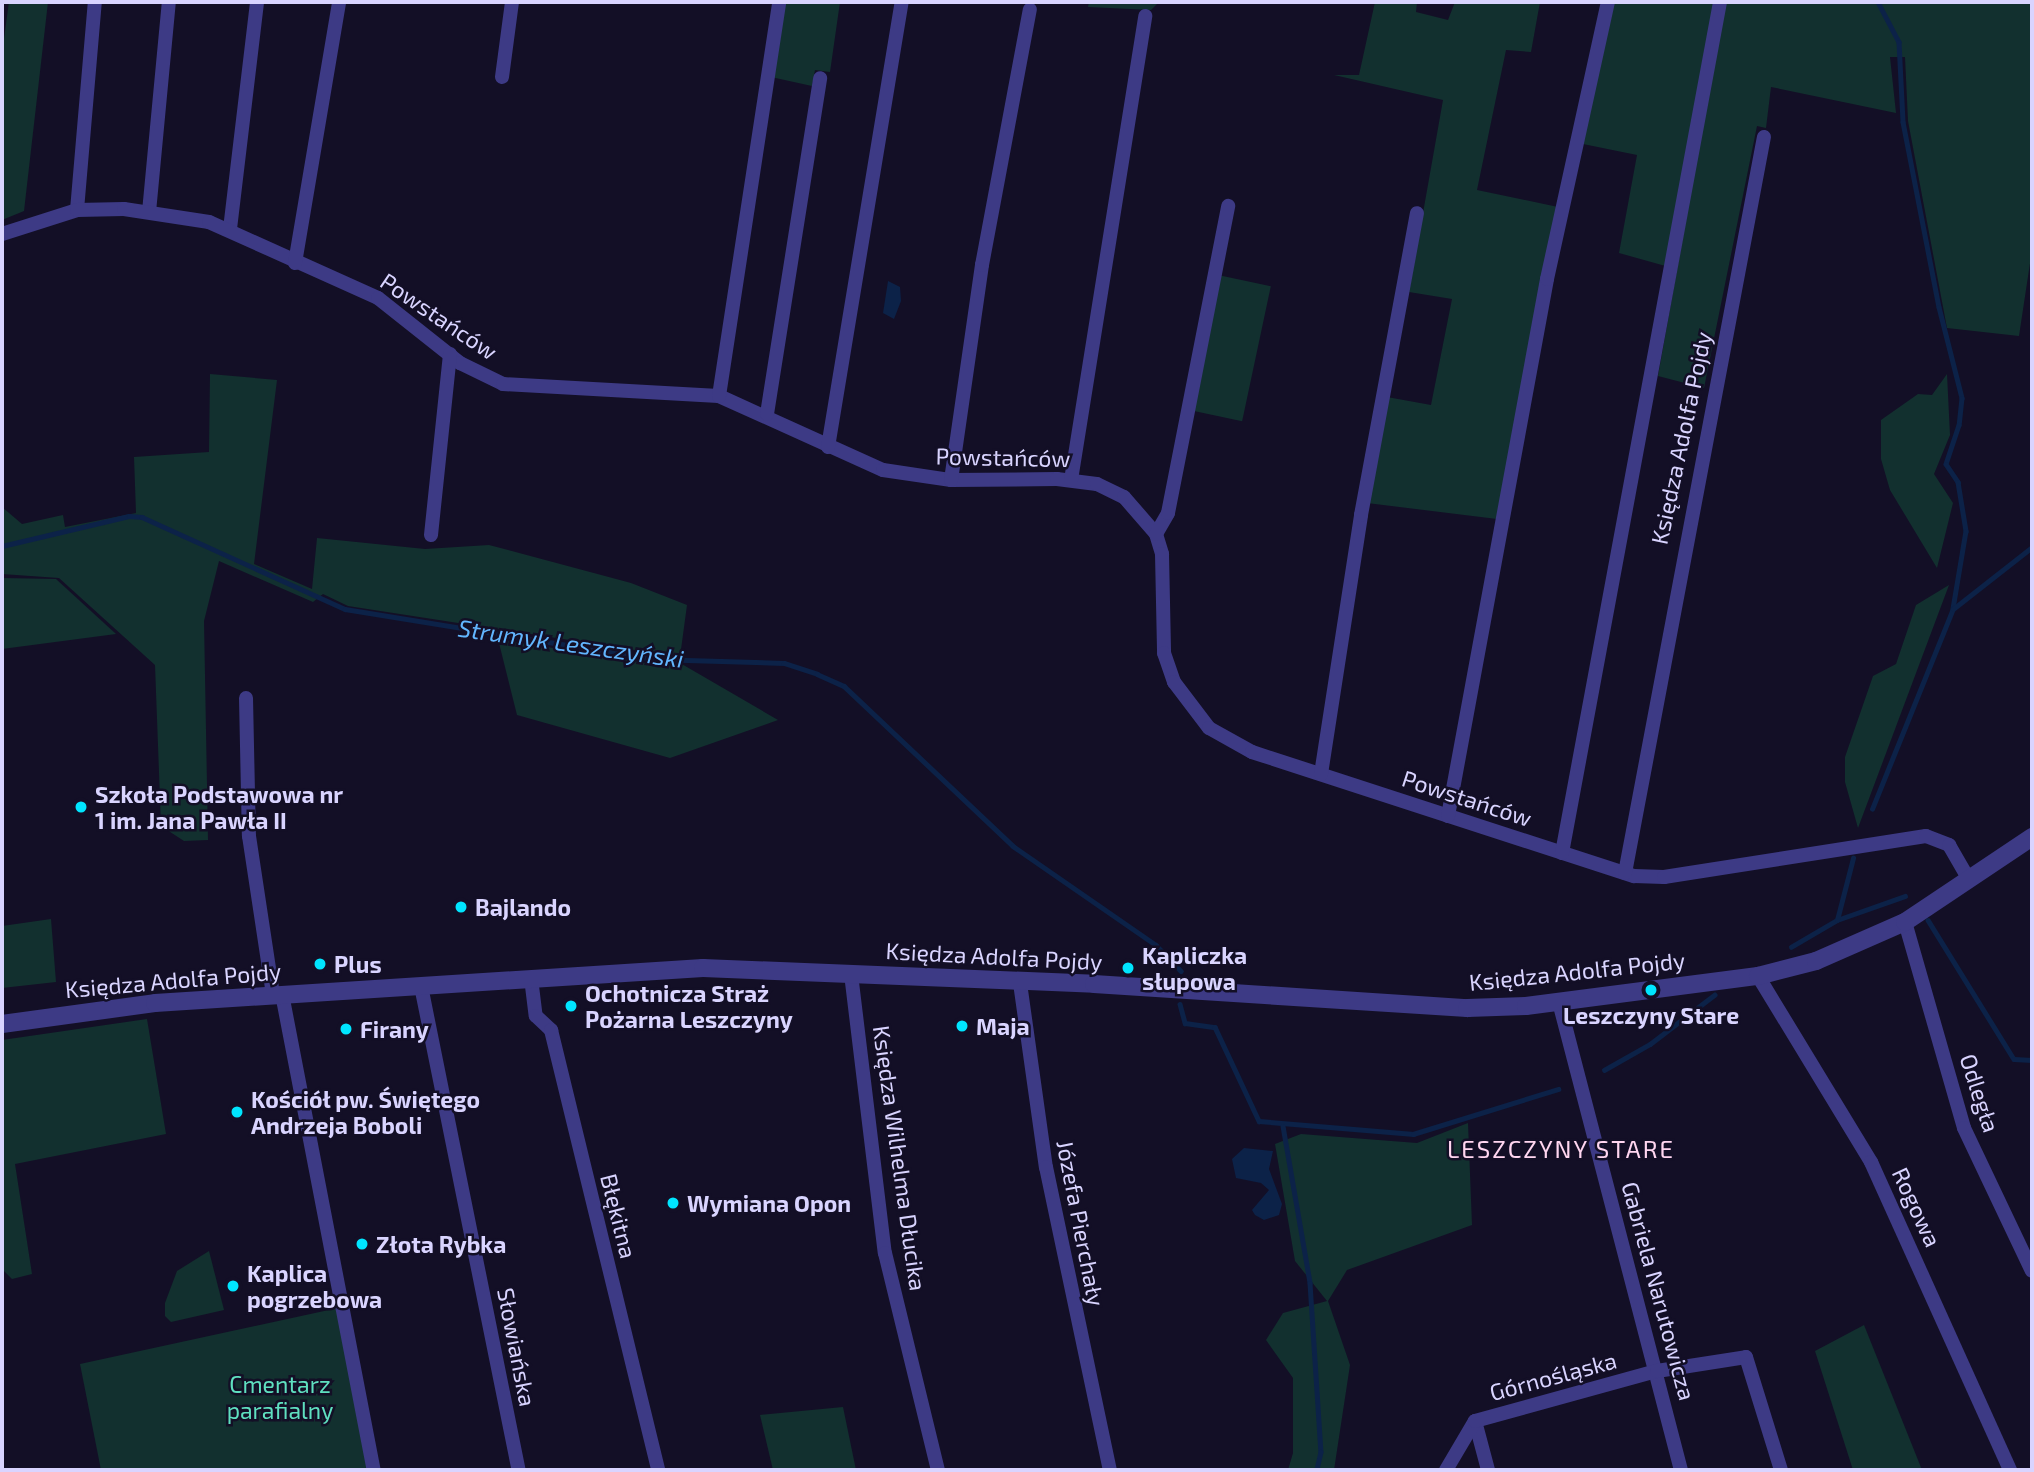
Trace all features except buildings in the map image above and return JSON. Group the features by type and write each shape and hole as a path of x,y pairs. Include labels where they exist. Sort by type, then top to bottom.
{"street":[{"path":"77,210 95,2"},
{"path":"149,212 169,2"},
{"path":"230,229 257,2"},
{"path":"295,263 338,2"},
{"path":"502,77 512,2"},
{"path":"719,396 779,2"},
{"path":"828,447 902,2"},
{"path":"1448,816 1547,279 1608,2"},
{"path":"1562,853 1720,2"},
{"path":"951,480 982,265 1030,9"},
{"path":"1071,480 1145,16"},
{"path":"767,414 820,78"},
{"name":"Księdza Adolfa Pojdy","path":"1625,873 1764,137"},
{"path":"1156,534 1168,513 1227,206"},
{"name":"Powstańców","path":"2,234 77,210 149,212 230,229 295,263 378,298 450,354 488,378 520,387 719,396 767,414 828,447 883,470 951,480 1071,480 1097,484 1124,497 1156,534 1162,554 1164,653 1185,700 1209,728 1233,744 1625,873 1664,877 1926,836 1949,845 1969,879"},
{"path":"1321,774 1361,515 1417,213"},
{"path":"431,535 450,354"},
{"path":"246,698 249,836 278,994 374,1470"},
{"name":"Księdza Adolfa Pojdy","path":"2,1024 123,1006 703,968 1020,982 1467,1008 1559,1002 1758,976 1816,961 1905,922 2032,837"},
{"name":"Odległa","path":"1905,922 1965,1128 2032,1271"},
{"name":"Księdza Wilhelma Dłucika","path":"851,974 885,1253 937,1470"},
{"name":"Rogowa","path":"1758,976 1871,1162 2010,1470"},
{"name":"Błękitna","path":"531,978 536,1017 551,1030 658,1470"},
{"name":"Józefa Pierchały","path":"1020,982 1046,1167 1110,1470"},
{"name":"Słowiańska","path":"421,986 519,1470"},
{"name":"Gabriela Narutowicza","path":"1559,1002 1681,1470"},
{"name":"Górnośląska","path":"1446,1470 1475,1421 1657,1371 1746,1357 1781,1470"},
{"path":"1475,1421 1488,1470"}],"green space":[{"path":"9,2 48,2 24,211 2,220 2,53"},
{"path":"782,2 840,2 830,72 815,70 812,86 771,77"},
{"path":"1089,2 1159,2 1151,10 1088,7"},
{"path":"1375,2 1417,2 1416,12 1448,20 1455,2 1540,2 1531,52 1506,50 1477,190 1558,207 1497,519 1367,503 1387,397 1431,405 1452,299 1409,292 1443,100 1334,75 1359,75"},
{"path":"1614,2 1714,2 1669,267 1619,253 1637,155 1583,144"},
{"path":"1725,2 2032,2 2032,250 2019,336 1947,328 1908,121 1905,57 1890,57 1896,113 1771,87 1766,128 1757,126 1704,388 1658,376"},
{"path":"1218,275 1271,286 1242,421 1189,410"},
{"path":"210,374 277,380 254,564 312,589 317,538 425,549 489,545 631,583 687,605 680,657 348,606 323,594 313,602 219,561 204,621 208,840 184,841 161,826 155,665 59,578 2,574 2,507 22,524 63,515 65,527 136,513 134,457 209,452"},
{"path":"1947,374 1950,435 1934,474 1953,503 1937,568 1890,490 1881,459 1881,420 1918,394 1932,395"},
{"path":"2,578 56,579 116,634 2,649"},
{"path":"1949,585 1858,828 1845,782 1845,757 1873,676 1896,664 1916,605"},
{"path":"498,639 658,665 680,663 778,720 670,758 517,715"},
{"path":"51,919 56,982 2,988 2,926"},
{"path":"147,1019 166,1134 15,1164 32,1274 12,1279 2,1269 2,1040"},
{"path":"1468,1123 1472,1225 1347,1270 1328,1301 1350,1365 1334,1470 1288,1470 1293,1453 1293,1378 1266,1340 1283,1313 1327,1301 1295,1261 1275,1144 1301,1134 1417,1143"},
{"path":"209,1251 224,1310 171,1322 165,1316 165,1303 177,1271"},
{"name":"Cmentarz parafialny","path":"338,1308 369,1470 101,1470 80,1364"},
{"path":"1864,1325 1922,1470 1853,1470 1815,1351"},
{"path":"843,1407 856,1470 773,1470 760,1415"}],"water":[{"path":"888,281 900,287 901,301 894,319 883,313"},
{"path":"1244,1148 1273,1151 1269,1169 1282,1204 1279,1215 1264,1220 1252,1210 1269,1190 1261,1183 1236,1178 1232,1159"}],"waterway":[{"path":"1878,2 1899,42 1903,122 1939,307 1962,398 1959,425 1946,464 1958,482 1966,531 1953,609"},
{"name":"Strumyk Leszczyński","path":"2,546 129,516 142,517 345,609 653,659 784,663 817,674 844,686 1013,846 1156,945 1181,971"},
{"path":"1872,809 1953,609 2032,547"},
{"path":"1791,947 1837,920 1853,858"},
{"path":"1837,920 1905,896"},
{"path":"1928,920 2014,1059 2032,1060"},
{"path":"1604,1070 1650,1044 1714,995"},
{"path":"1180,1004 1185,1023 1215,1027 1259,1121 1413,1134 1558,1089"},
{"path":"1283,1126 1310,1283 1321,1452 1317,1470"}],"place":[{"name":"Szkoła Podstawowa nr 1 im. Jana Pawła II","path":"81,807"},
{"name":"Bajlando","path":"461,907"},
{"name":"Plus","path":"320,964"},
{"name":"Kapliczka słupowa","path":"1128,968"},
{"name":"Leszczyny Stare","path":"1651,990"},
{"name":"Ochotnicza Straż Pożarna Leszczyny","path":"571,1006"},
{"name":"Maja","path":"962,1026"},
{"name":"Firany","path":"346,1029"},
{"name":"Kościół pw. Świętego Andrzeja Boboli","path":"237,1112"},
{"name":"Wymiana Opon","path":"673,1203"},
{"name":"Złota Rybka","path":"362,1244"},
{"name":"Kaplica pogrzebowa","path":"233,1286"}],"district":[{"name":"LESZCZYNY STARE","path":"1561,1149"}]}
